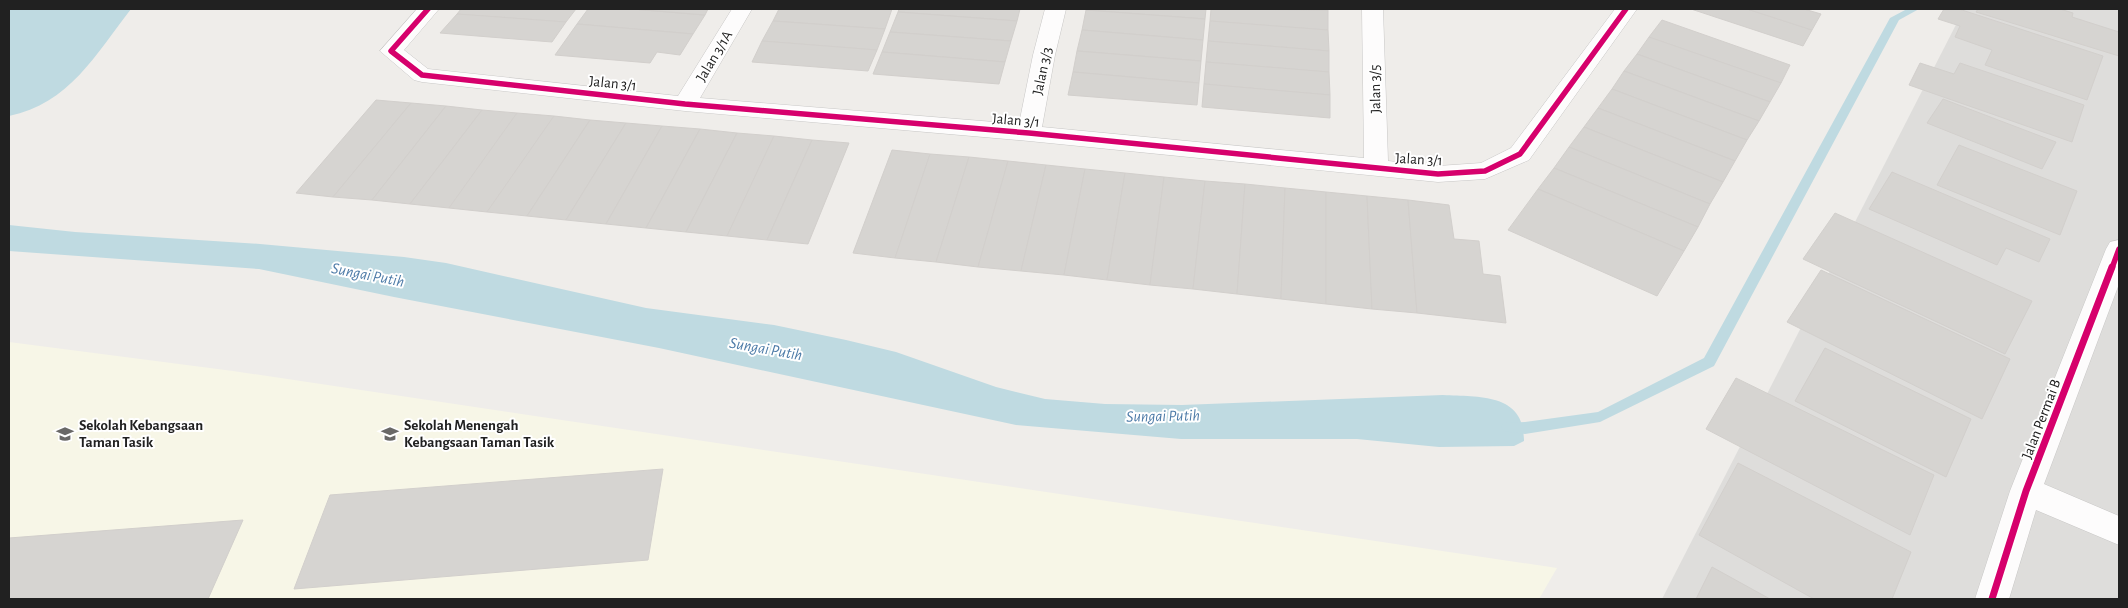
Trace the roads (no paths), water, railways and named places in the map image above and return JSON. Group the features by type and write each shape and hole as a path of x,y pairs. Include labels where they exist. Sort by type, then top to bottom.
{"street":[{"name":"Jalan 3/1","path":"428,9 391,51 422,75 686,104 1029,133 1438,174 1485,171 1520,154 1626,9"},
{"name":"Jalan 3/1A","path":"686,104 742,9"},
{"name":"Jalan 3/3","path":"1029,133 1044,55 1056,9"},
{"name":"Jalan 3/5","path":"1373,9 1376,169"},
{"name":"Jalan Permai B","path":"1992,599 2026,491 2119,249"},
{"path":"2026,491 2119,531"}],"water":[{"path":"9,9 131,9 93,59 65,89 48,101 30,110 9,116"},
{"name":"Sungai Putih","path":"9,225 75,232 260,244 404,257 446,263 646,308 774,325 846,340 896,352 996,387 1045,399 1105,404 1182,405 1443,395 1471,396 1497,401 1508,406 1517,414 1522,425 1524,441 1514,446 1439,447 1357,439 1181,439 1016,425 659,348 259,269 9,251"}],"waterway":[{"path":"1508,427 1525,428 1600,417 1709,362 1895,18 1914,9"}],"place":[{"name":"Sekolah Kebangsaan Taman Tasik","path":"65,434"},
{"name":"Sekolah Menengah Kebangsaan Taman Tasik","path":"390,434"}]}
